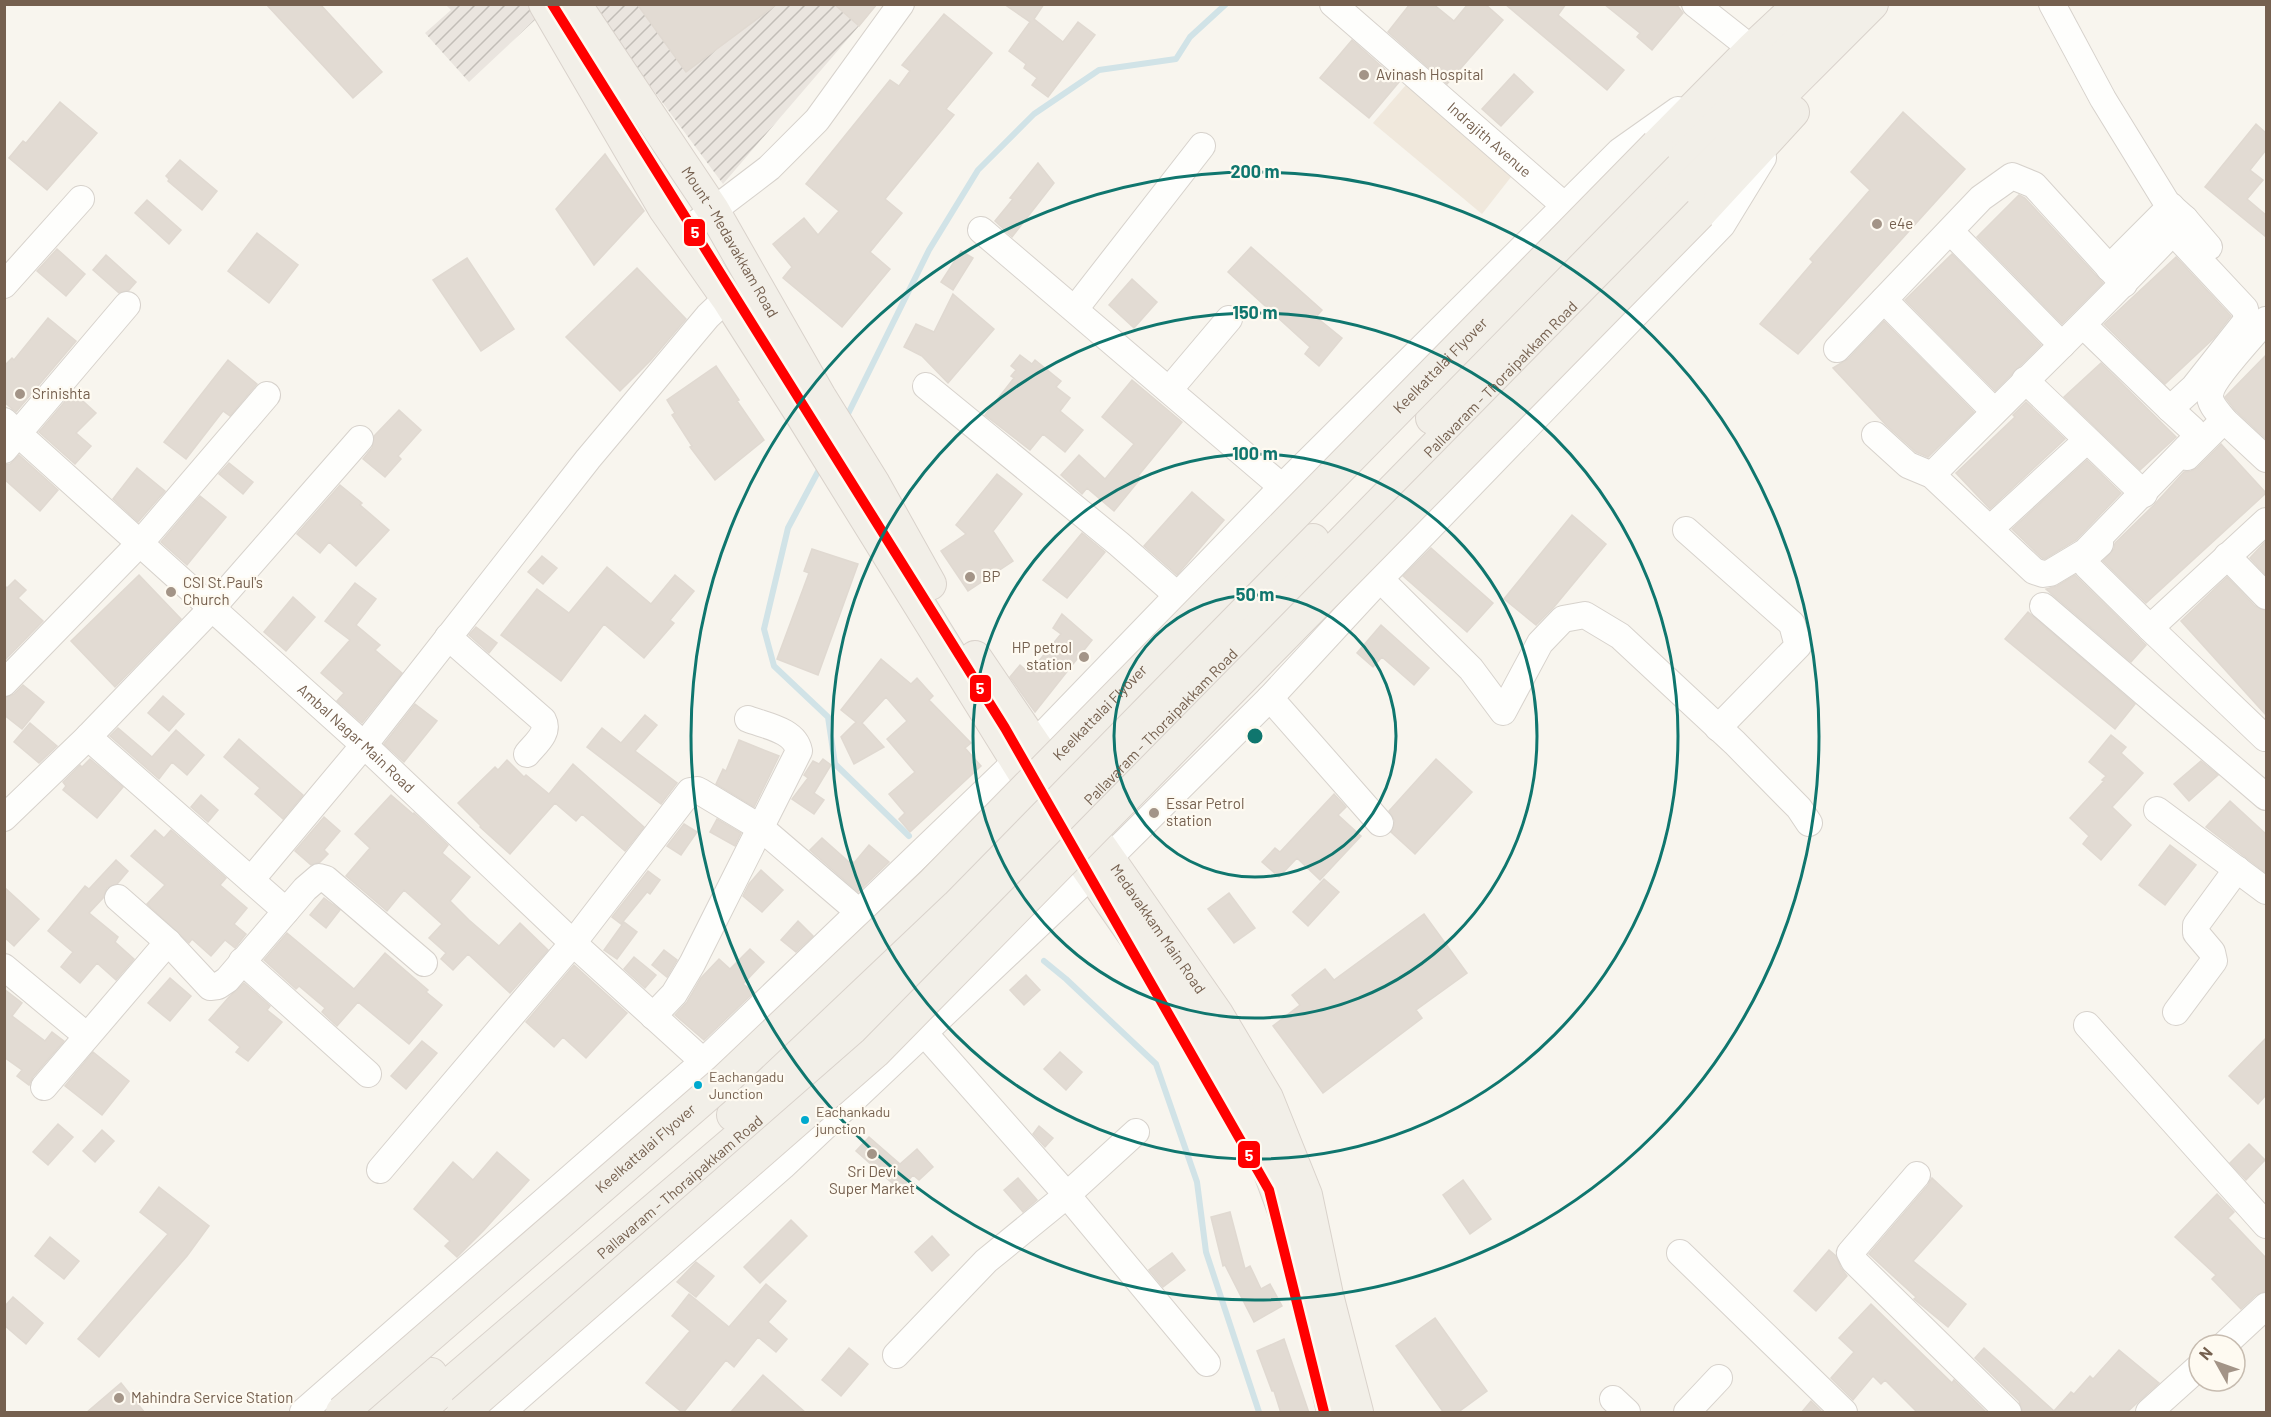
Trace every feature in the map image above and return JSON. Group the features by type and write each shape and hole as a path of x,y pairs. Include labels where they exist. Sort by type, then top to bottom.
{"main road":[{"name":"Mount - Medavakkam Road","path":"545,4 617,131 681,235 809,403"},
{"name":"Mount - Medavakkam Road","path":"575,4 713,210 809,403 863,490"},
{"name":"Keelkattalai Flyover","path":"342,1413 726,1080 934,882 1657,145 1800,4"},
{"name":"Pallavaram - Thoraipakkam Road","path":"417,1413 793,1091 1062,809 1265,588 1835,4"},
{"name":"Pallavaram - Thoraipakkam Road","path":"385,1413 519,1302 746,1103 966,888 1062,809 1872,4"},
{"path":"463,1413 875,1052 1700,213 1848,52 1886,4"},
{"name":"Medavakkam Main Road","path":"863,490 952,623 1025,752 1062,809 1100,866 1217,1014 1267,1098 1306,1195 1357,1413"},
{"path":"1100,866 1246,1110 1284,1211 1315,1328 1334,1413"}],"street":[{"path":"681,235 769,168 817,120 901,4"},
{"name":"Indrajith Avenue","path":"1333,4 1564,206"},
{"path":"1695,4 1752,49"},
{"path":"2052,4 2103,99 2176,219 2245,309 2247,320 2194,387 2170,409"},
{"path":"303,1413 704,1061 1025,752 1282,487 1620,151 1725,77"},
{"path":"502,1413 783,1166 925,1034 1270,698 1380,579 1722,225 1786,119"},
{"path":"1075,309 1202,146"},
{"path":"1837,350 1981,198 2012,176 2034,186 2117,276"},
{"path":"4,285 81,199"},
{"path":"1932,475 2025,380 2084,325 2117,276 2176,219"},
{"path":"2176,219 2264,320 2217,379 2210,394 2212,405 2224,420 2266,459"},
{"path":"981,230 1282,487"},
{"path":"1950,231 2062,345"},
{"path":"251,880 364,745 588,459 708,316 727,298"},
{"path":"1884,300 1994,411"},
{"path":"9,435 127,305"},
{"path":"1169,390 1229,319"},
{"path":"1875,435 1908,465 1932,475 2034,571 2043,574 2050,573 2085,552 2144,494 2195,439 2193,430 2084,325"},
{"path":"2025,380 2144,494"},
{"path":"926,386 1109,536 1177,595"},
{"path":"4,683 141,542 267,394"},
{"path":"2224,420 2089,554 2085,562 2086,566 2150,628 2266,737"},
{"name":"Ambal Nagar Main Road","path":"9,435 141,542 364,745 573,944 704,1061 746,1103"},
{"path":"4,818 88,737 212,608 360,439"},
{"path":"1990,529 2087,440"},
{"path":"2150,628 2266,521"},
{"path":"1686,530 1792,624 1798,646 1719,728"},
{"path":"2227,556 2266,596"},
{"path":"1380,579 1471,669 1503,712 1540,643 1563,619 1586,615 1620,636 1719,728 1799,808 1809,823"},
{"path":"2043,606 2266,797"},
{"path":"448,637 543,720 546,726 545,731 527,753"},
{"path":"1270,698 1380,823"},
{"path":"653,1016 674,994 692,964 799,751 797,742 788,734 748,719"},
{"path":"88,737 286,911"},
{"path":"380,1170 573,944 690,790 701,792 761,828 859,912"},
{"path":"2157,810 2266,891"},
{"path":"2176,1012 2214,961 2212,952 2196,933 2196,925 2237,869"},
{"path":"118,898 168,942 210,987 218,986 227,980 286,911 319,877 326,879 424,963"},
{"path":"44,1087 168,942"},
{"path":"242,961 368,1074"},
{"path":"4,967 87,1036"},
{"path":"2087,1025 2266,1225"},
{"path":"925,1034 1067,1196 1207,1363"},
{"path":"896,1355 986,1261 1067,1196 1136,1132"},
{"path":"1917,1174 1850,1252 1854,1260 2008,1413"},
{"path":"1680,1253 1844,1413"},
{"path":"2237,1333 2266,1306"},
{"path":"1687,1413 1719,1378"},
{"path":"2149,1413 2187,1378"}],"shaded area":[{"path":"446,5 529,5 538,17 469,82 425,33 451,10"},
{"path":"590,5 877,5 723,184"},
{"path":"1412,78 1518,168 1482,214 1373,123"}],"building":[{"path":"266,4 320,4 382,72 353,98"},
{"path":"637,4 777,4 686,72"},
{"path":"834,4 877,4 859,26"},
{"path":"1004,4 1044,4 1034,19 1063,42 1078,22 1095,35 1048,97 1032,85 1037,78 1024,68 1026,64 1009,51 1030,22"},
{"path":"1410,4 1433,4 1454,21 1468,4 1485,4 1503,20 1447,84 1388,32"},
{"path":"1505,4 1566,4 1558,15 1624,70 1607,90"},
{"path":"1604,4 1676,4 1683,13 1652,50 1637,37 1640,33"},
{"path":"944,14 992,53 946,109 954,115 885,199 902,213 870,252 890,269 842,327 783,278 792,267 773,244 804,218 818,235 839,211 806,184 890,80 899,86 910,71 902,65"},
{"name":"Avinash Hospital","path":"1352,40 1399,82 1369,118 1320,78"},
{"path":"1514,74 1533,92 1501,126 1482,109"},
{"path":"60,102 97,133 47,190 9,158 23,141 26,143"},
{"name":"e4e","path":"1903,112 1965,169 1798,354 1760,324 1813,262 1810,259 1870,190 1851,172"},
{"path":"2256,124 2266,133 2266,150 2250,170 2263,180 2247,199 2266,215 2266,237 2205,187"},
{"path":"605,154 644,211 594,265 556,209"},
{"path":"180,160 217,191 202,210 168,181 166,176"},
{"path":"1038,163 1054,183 1012,237 995,221"},
{"path":"2019,195 2025,198 2103,283 2062,324 1977,237"},
{"path":"147,200 181,230 169,244 135,213"},
{"path":"257,233 298,265 269,303 228,271"},
{"path":"1251,247 1322,310 1316,317 1342,338 1319,366 1305,354 1310,347 1228,272"},
{"path":"57,249 85,274 66,296 37,271"},
{"path":"961,251 973,258 953,290 941,282"},
{"path":"1952,254 2041,345 1995,391 1905,300"},
{"path":"106,255 136,282 129,290 119,293 93,270"},
{"path":"2176,257 2231,316 2214,338 2165,384 2104,324"},
{"path":"467,258 514,329 481,351 433,280"},
{"path":"637,268 686,319 651,360 620,391 566,337"},
{"path":"1132,279 1157,302 1134,328 1109,305"},
{"path":"953,294 994,329 948,383 922,356 904,347 916,324 934,332"},
{"path":"48,318 76,341 16,412 4,402 4,366 12,358 14,360"},
{"path":"1884,321 1974,412 1928,457 1916,452 1886,425 1833,368 1848,359"},
{"path":"1020,355 1032,364 1035,360 1061,381 1056,387 1070,398 1060,411 1083,430 1065,452 1043,434 1030,450 985,415 1014,378 1011,376 1016,370 1011,366"},
{"path":"2266,355 2266,439 2235,410 2225,397"},
{"path":"228,360 257,384 230,416 223,411 186,459 164,442"},
{"path":"2101,363 2176,437 2140,470 2064,397"},
{"path":"716,366 764,440 715,480 690,447 692,446 672,415 675,413 667,400"},
{"path":"1132,380 1182,422 1138,476 1141,478 1114,511 1087,488 1082,494 1061,475 1079,455 1105,479 1134,444 1102,417"},
{"path":"73,392 96,413 76,433 91,446 75,464 39,432"},
{"path":"2026,402 2065,439 1990,509 1956,473 2015,417 2013,415"},
{"path":"399,410 421,430 398,456 401,459 385,477 363,459 372,448 374,436"},
{"path":"2221,444 2266,493 2146,603 2103,561 2114,549 2115,543 2184,472 2197,468"},
{"path":"19,455 58,490 40,511 4,479 4,465 10,464"},
{"path":"2087,460 2121,493 2076,540 2045,559 2042,558 2012,529"},
{"path":"229,463 253,482 243,494 219,474"},
{"path":"137,468 165,491 138,522 113,499"},
{"path":"997,474 1022,494 993,531 1013,561 968,591 941,551 966,534 956,525"},
{"path":"340,485 389,530 356,566 329,542 320,553 297,534"},
{"path":"1192,492 1224,520 1177,575 1144,546"},
{"path":"200,496 226,517 187,565 161,542"},
{"path":"1572,515 1606,544 1554,607 1536,625 1504,599"},
{"path":"1082,533 1105,552 1067,598 1043,580"},
{"path":"2266,541 2266,575 2250,558"},
{"path":"1431,548 1493,603 1467,632 1403,576"},
{"path":"812,549 858,564 818,675 777,659 809,573 804,571"},
{"path":"542,556 557,568 543,584 528,572"},
{"path":"607,567 651,604 675,575 694,591 670,620 674,623 644,658 604,624 561,681 501,635 537,589 569,613"},
{"path":"139,575 181,619 115,687 71,641"},
{"path":"2075,575 2146,645 2131,662 2046,589 2057,586"},
{"path":"2227,577 2255,606 2266,611 2266,715 2181,621"},
{"path":"15,580 26,590 18,598 43,621 4,661 4,585 7,588"},
{"path":"355,583 376,599 356,625 380,645 375,650 402,673 362,723 337,701 344,693 321,673 350,640 325,621"},
{"path":"293,597 315,617 286,651 264,632"},
{"path":"2028,612 2135,704 2115,729 2005,639"},
{"path":"1062,614 1092,640 1035,712 1010,677 1020,665 1029,673 1061,634 1053,628"},
{"path":"1381,625 1429,668 1414,685 1382,657 1373,667 1357,653"},
{"path":"476,627 497,643 489,653 469,635"},
{"path":"881,659 911,684 917,678 933,696 929,700 971,743 965,748 981,766 910,832 899,819 905,813 889,794 915,772 887,739 907,721 886,697 862,723 884,747 854,764 841,737 856,722 841,710"},
{"path":"23,685 44,702 22,729 4,715 4,698 14,694"},
{"path":"163,696 184,714 169,731 148,713"},
{"path":"415,704 437,721 404,762 384,744"},
{"path":"645,715 657,725 635,751 677,783 661,804 587,747 602,728 621,743"},
{"path":"30,723 57,746 39,763 14,742"},
{"path":"118,728 152,757 176,730 204,755 187,775 172,762 159,779 110,736"},
{"path":"2111,735 2126,747 2121,753 2143,773 2112,807 2131,825 2101,860 2083,844 2089,836 2070,818 2104,781 2102,780 2106,776 2089,762"},
{"path":"239,739 303,795 283,819 255,794 260,788 224,757"},
{"path":"739,740 779,756 754,807 716,784 723,769 726,771"},
{"path":"90,759 123,787 97,818 63,790 66,786 63,782 80,765 82,767"},
{"path":"823,759 831,765 814,793 824,800 814,814 792,799 808,778 804,775 813,761 819,764"},
{"path":"1436,759 1472,792 1415,854 1391,832 1395,821 1389,811"},
{"path":"507,760 524,777 526,775 549,794 573,764 644,827 625,851 582,814 576,821 555,803 510,854 458,803 495,767 498,770"},
{"path":"2201,761 2218,775 2189,801 2174,784"},
{"path":"1334,794 1346,807 1338,815 1361,836 1320,880 1297,858 1279,877 1262,862 1275,848 1280,852"},
{"path":"201,795 218,810 208,822 191,807"},
{"path":"391,795 448,845 442,853 470,877 450,901 469,920 499,946 520,923 548,950 510,993 468,954 453,970 441,959 446,953 429,938 442,924 404,890 387,911 346,876 370,848 355,834"},
{"path":"2230,801 2266,834 2266,873 2206,827"},
{"path":"324,817 340,831 324,850 328,854 320,862 311,865 295,851"},
{"path":"717,819 741,833 735,846 710,832"},
{"path":"684,824 697,832 681,855 667,846"},
{"path":"155,830 164,838 171,830 226,878 220,885 247,908 234,924 246,934 235,948 225,940 211,956 192,939 189,943 147,904 165,885 131,856"},
{"path":"822,838 849,862 851,860 854,863 869,845 889,862 858,892 810,850"},
{"path":"2170,845 2196,865 2165,905 2139,885"},
{"path":"116,860 128,871 117,884 107,888 103,898 89,913 118,937 115,942 134,959 116,980 97,963 80,983 61,967 73,952 48,931 85,886 89,889"},
{"path":"761,870 783,890 762,912 743,896 749,884"},
{"path":"648,871 660,880 650,894 647,892 621,924 612,917"},
{"path":"1324,879 1339,892 1308,926 1293,912"},
{"path":"4,887 39,919 14,946 4,937"},
{"path":"1229,893 1255,928 1234,943 1208,909"},
{"path":"324,898 340,910 326,928 310,915"},
{"path":"1424,914 1467,973 1416,1010 1422,1018 1323,1093 1273,1026 1300,1005 1292,995 1325,969 1334,980"},
{"path":"798,921 813,936 796,952 781,940"},
{"path":"624,922 637,932 617,959 604,950"},
{"path":"287,933 354,989 385,953 442,1005 409,1044 358,1002 337,1026 322,1012 325,1008 299,986 296,989 264,960"},
{"path":"750,949 764,962 743,984 754,992 704,1040 675,1015 687,1002 701,978 719,959 730,969"},
{"path":"664,950 677,960 667,977 652,965"},
{"path":"634,957 656,975 645,988 624,969"},
{"path":"574,965 627,1013 586,1058 563,1037 554,1047 526,1022"},
{"path":"1026,975 1040,990 1024,1005 1010,990"},
{"path":"170,978 191,996 170,1021 148,1003"},
{"path":"244,983 270,1006 267,1010 282,1022 248,1061 236,1052 240,1047 209,1020"},
{"path":"4,989 22,1003 12,1016 45,1041 52,1032 64,1041 33,1077 29,1085 17,1076 22,1070 4,1057"},
{"path":"2266,1038 2266,1095 2258,1104 2229,1076"},
{"path":"422,1041 437,1053 406,1089 391,1076"},
{"path":"93,1052 129,1081 102,1115 65,1086"},
{"path":"1060,1052 1082,1072 1066,1090 1044,1069"},
{"path":"58,1124 73,1137 48,1165 33,1152"},
{"path":"1039,1126 1053,1138 1045,1147 1033,1134"},
{"path":"102,1130 114,1141 95,1162 83,1151"},
{"path":"869,1137 900,1164 917,1149 933,1167 919,1180 913,1175 900,1190 856,1151"},
{"path":"2249,1144 2265,1160 2246,1180 2230,1163"},
{"path":"497,1152 529,1180 457,1257 445,1246 450,1241 414,1209 453,1162 473,1180"},
{"path":"1018,1178 1037,1200 1023,1212 1004,1190"},
{"path":"1932,1178 1962,1206 1913,1261 1966,1304 1948,1327 1914,1299 1916,1297 1869,1254"},
{"path":"1463,1180 1491,1219 1470,1234 1443,1195"},
{"path":"159,1187 209,1226 187,1256 99,1357 78,1339 168,1234 140,1212"},
{"path":"2217,1194 2234,1212 2228,1218 2266,1258 2266,1291 2256,1295 2241,1309 2212,1279 2216,1275 2175,1237"},
{"path":"1230,1212 1245,1269 1250,1266 1261,1289 1270,1284 1282,1306 1254,1322 1225,1265 1223,1266 1211,1217"},
{"path":"791,1220 807,1236 760,1283 744,1267"},
{"path":"932,1236 949,1255 932,1271 915,1252"},
{"path":"50,1237 79,1261 64,1279 35,1256"},
{"path":"1829,1250 1836,1256 1847,1276 1816,1311 1794,1291"},
{"path":"1172,1253 1185,1270 1163,1287 1149,1270"},
{"path":"696,1262 714,1276 696,1297 677,1282"},
{"path":"766,1284 786,1301 768,1322 787,1339 776,1352 758,1337 734,1367 726,1360 683,1413 646,1383 690,1331 672,1316 689,1294 729,1327"},
{"path":"13,1297 43,1323 26,1344 4,1325 4,1307"},
{"path":"1871,1304 1952,1383 1954,1380 1987,1413 1918,1413 1885,1380 1881,1384 1873,1376 1853,1400 1831,1378 1854,1352 1839,1338"},
{"path":"1435,1318 1487,1391 1457,1413 1444,1413 1396,1346"},
{"path":"1284,1339 1309,1413 1281,1413 1257,1351"},
{"path":"849,1348 868,1364 841,1396 822,1380"},
{"path":"1984,1348 2054,1411 2090,1376 2093,1379 2119,1350 2159,1383 2126,1413 2023,1413 2019,1401 1975,1358"},
{"path":"763,1375 806,1413 730,1413"},
{"name":"Mahindra Service Station","path":"121,1383 145,1413 86,1413"},
{"path":"1811,1401 1823,1413 1801,1413"}],"waterway":[{"path":"845,420 929,250 978,170 1034,114 1099,70 1176,59 1190,37 1226,4"},
{"path":"821,466 788,528 764,629 774,666 828,717 835,764 909,836"},
{"path":"1044,961 1156,1064 1197,1182 1206,1252 1259,1412"}],"transit line":[{"name":"5","path":"552,4 1005,728 1269,1190 1324,1412"}],"place":[{"name":"Avinash Hospital","path":"1364,75"},
{"name":"e4e","path":"1877,224"},
{"name":"Srinishta","path":"20,394"},
{"name":"BP","path":"970,577"},
{"name":"CSI St.Paul's Church","path":"171,592"},
{"name":"HP petrol station","path":"1084,657"},
{"name":"Essar Petrol station","path":"1154,813"},
{"name":"Eachangadu Junction","path":"698,1085"},
{"name":"Eachankadu junction","path":"805,1120"},
{"name":"Sri Devi Super Market","path":"872,1154"},
{"name":"Mahindra Service Station","path":"119,1398"}]}
